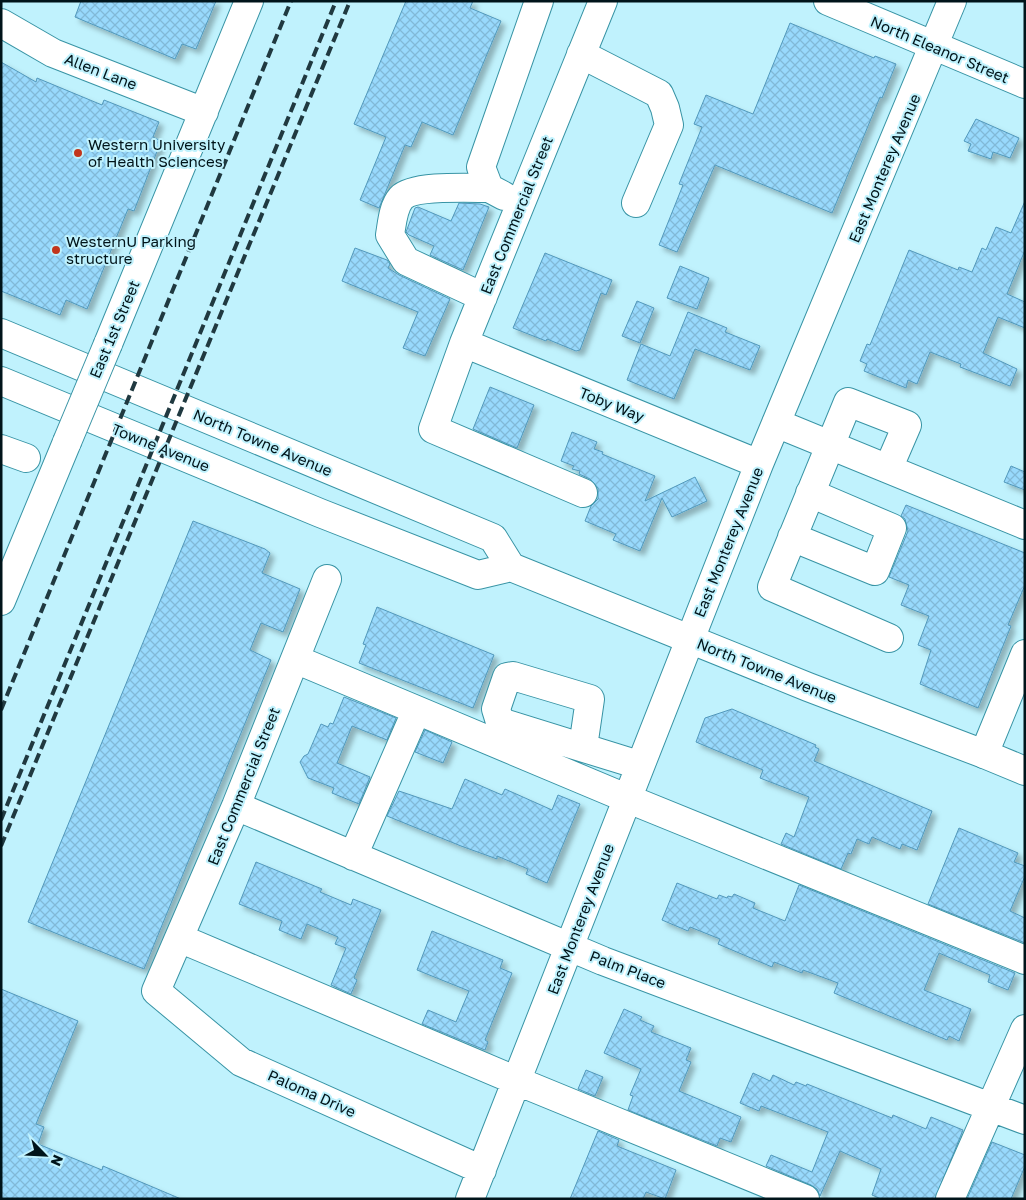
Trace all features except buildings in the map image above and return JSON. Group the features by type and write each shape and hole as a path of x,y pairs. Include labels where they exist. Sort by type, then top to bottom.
{"street":[{"name":"East 1st Street","path":"1,601 204,112 248,1"},
{"path":"488,188 481,168 539,1"},
{"name":"East Commercial Street","path":"583,493 433,430 464,343 603,1"},
{"name":"North Eleanor Street","path":"828,1 1025,84"},
{"name":"East Monterey Avenue","path":"470,1199 570,947 626,798 759,464 935,46 952,1"},
{"name":"Allen Lane","path":"1,23 53,53 204,112"},
{"path":"581,54 659,94 665,108 669,125 636,203"},
{"path":"483,297 406,261 390,235 400,199 409,192 457,188 488,188 521,205"},
{"name":"North Towne Avenue","path":"1,333 493,538 511,567 808,688 1025,771"},
{"name":"Toby Way","path":"464,343 759,464"},
{"name":"Towne Avenue","path":"1,381 320,513 478,575 511,567"},
{"path":"888,469 907,425 848,402 772,587 890,638"},
{"path":"776,423 1025,525"},
{"path":"792,537 875,572 892,528 810,493"},
{"name":"East Commercial Street","path":"156,992 236,806 327,579"},
{"path":"984,754 1025,654"},
{"path":"295,659 626,798 1025,960"},
{"path":"353,856 410,723"},
{"path":"583,747 639,765"},
{"name":"Palm Place","path":"236,806 570,947 1025,1120"},
{"path":"180,938 517,1081 805,1199"},
{"name":"Paloma Drive","path":"156,992 241,1062 482,1170"},
{"path":"950,1199 1025,1029"}],"railway":[{"path":"1,710 291,1"},
{"path":"1,820 336,1"},
{"path":"1,846 350,1"}],"place":[{"name":"Western University of Health Sciences","path":"78,153"},
{"name":"WesternU Parking structure","path":"56,250"}]}
